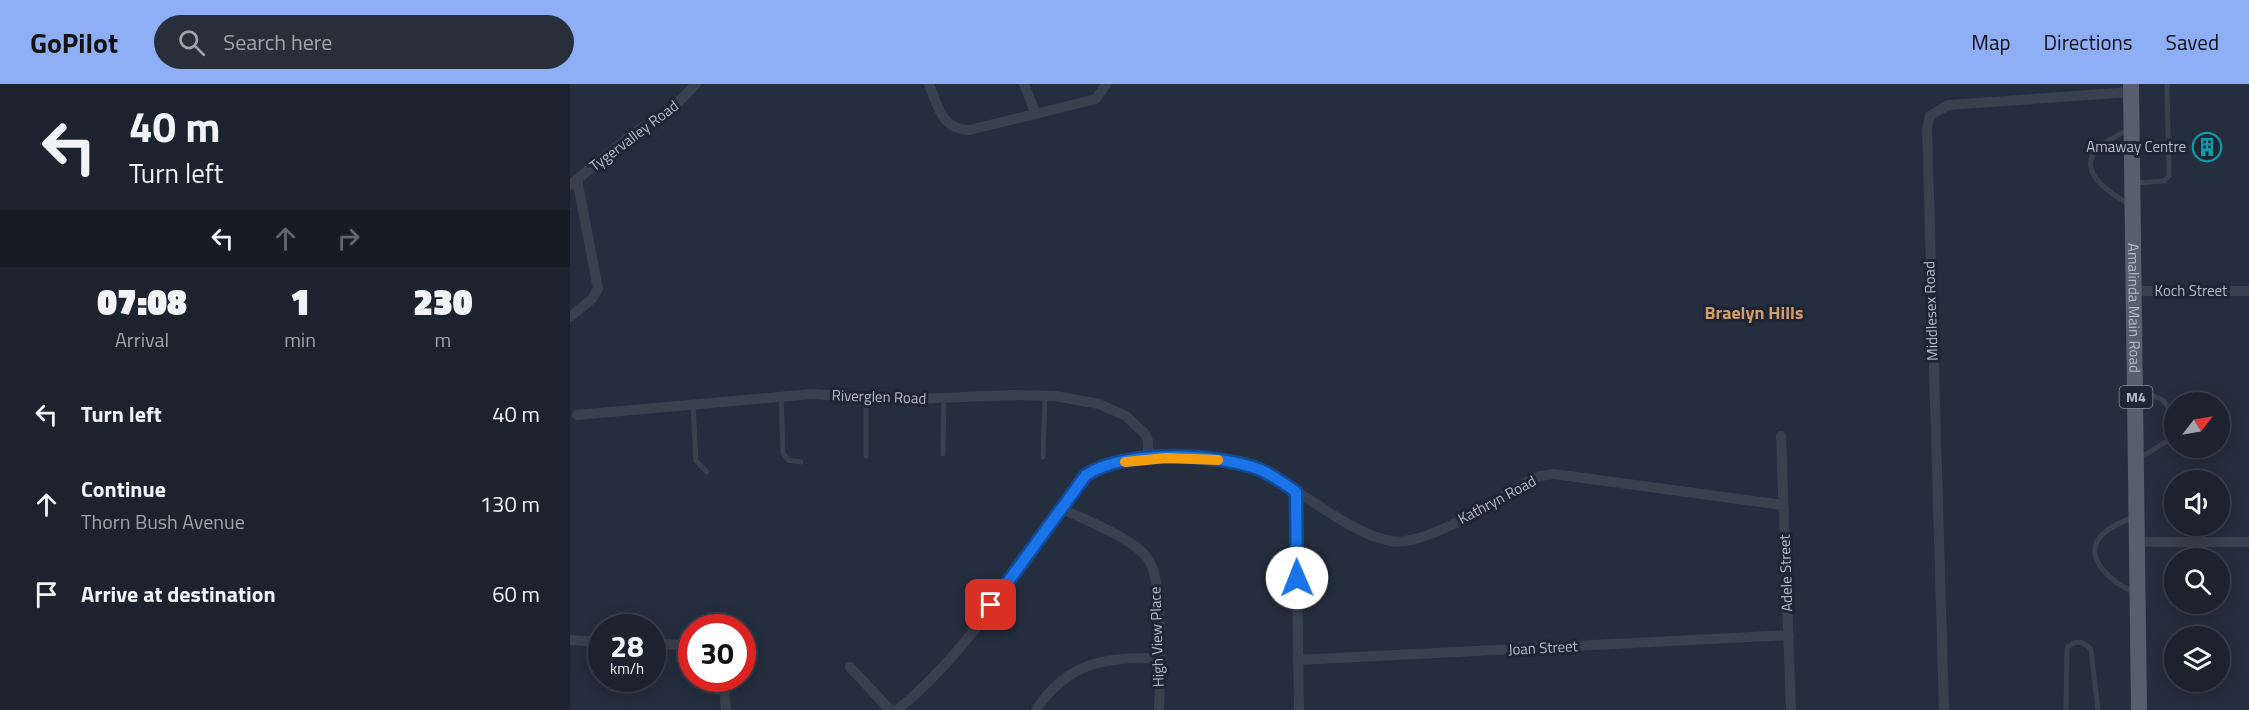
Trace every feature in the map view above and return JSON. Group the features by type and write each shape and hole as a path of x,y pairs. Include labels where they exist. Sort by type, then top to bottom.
{"main road":[{"name":"Amalinda Main Road","path":"2131,88 2139,710"}],"street":[{"name":"Tygervalley Road","path":"573,182 634,134 671,110 696,84"},
{"path":"929,84 945,122 960,130 969,130 1035,112 1096,99 1106,84"},
{"path":"1024,84 1035,112"},
{"name":"Middlesex Road","path":"1944,710 1926,162 1927,128 1930,116 1938,109 1963,103 2131,88"},
{"path":"570,317 592,299 598,289 573,182"},
{"name":"Koch Street","path":"2134,291 2249,291"},
{"name":"Riverglen Road","path":"577,415 812,394 866,399 1045,395 1077,398 1126,416 1145,434 1148,441 1148,459"},
{"name":"Adele Street","path":"1781,436 1791,710"},
{"name":"Kathryn Road","path":"897,710 935,676 977,625 1080,481 1094,469 1148,459 1206,458 1226,461 1259,470 1355,526 1392,541 1419,539 1436,532 1534,479 1554,474 1783,505"},
{"path":"1296,492 1299,710"},
{"name":"High View Place","path":"1061,508 1127,542 1148,558 1154,569 1160,657 1159,710"},
{"path":"2138,542 2249,542"},
{"name":"Joan Street","path":"1298,660 1789,635"},
{"path":"570,640 588,641"},
{"path":"1036,710 1061,683 1091,663 1112,658 1160,657"},
{"path":"850,667 890,710"},
{"path":"724,692 726,710"}],"lane":[{"path":"2133,183 2164,181 2169,176 2167,84"},
{"path":"2132,127 2097,149 2093,154 2091,166 2102,184 2133,206"},
{"path":"2136,389 2164,401"},
{"path":"1043,457 1045,395"},
{"path":"781,396 783,453 788,460 801,462"},
{"path":"943,454 944,398"},
{"path":"866,399 866,456"},
{"path":"693,403 696,461 707,472"},
{"path":"2136,460 2164,443"},
{"path":"2137,515 2105,532 2095,544 2095,551 2100,565 2109,576 2118,584 2138,593"},
{"path":"2066,710 2067,648 2076,642 2083,643 2091,650 2098,710"}],"slow traffic":[{"path":"1125,462 1167,458 1218,460"}],"place":[{"name":"Amaway Centre","path":"2207,147"}],"district":[{"name":"Braelyn Hills","path":"1754,313"}],"route":[{"path":"991,605 1086,475 1106,465 1148,459 1206,458 1226,461 1270,474 1296,492 1297,578"}]}
